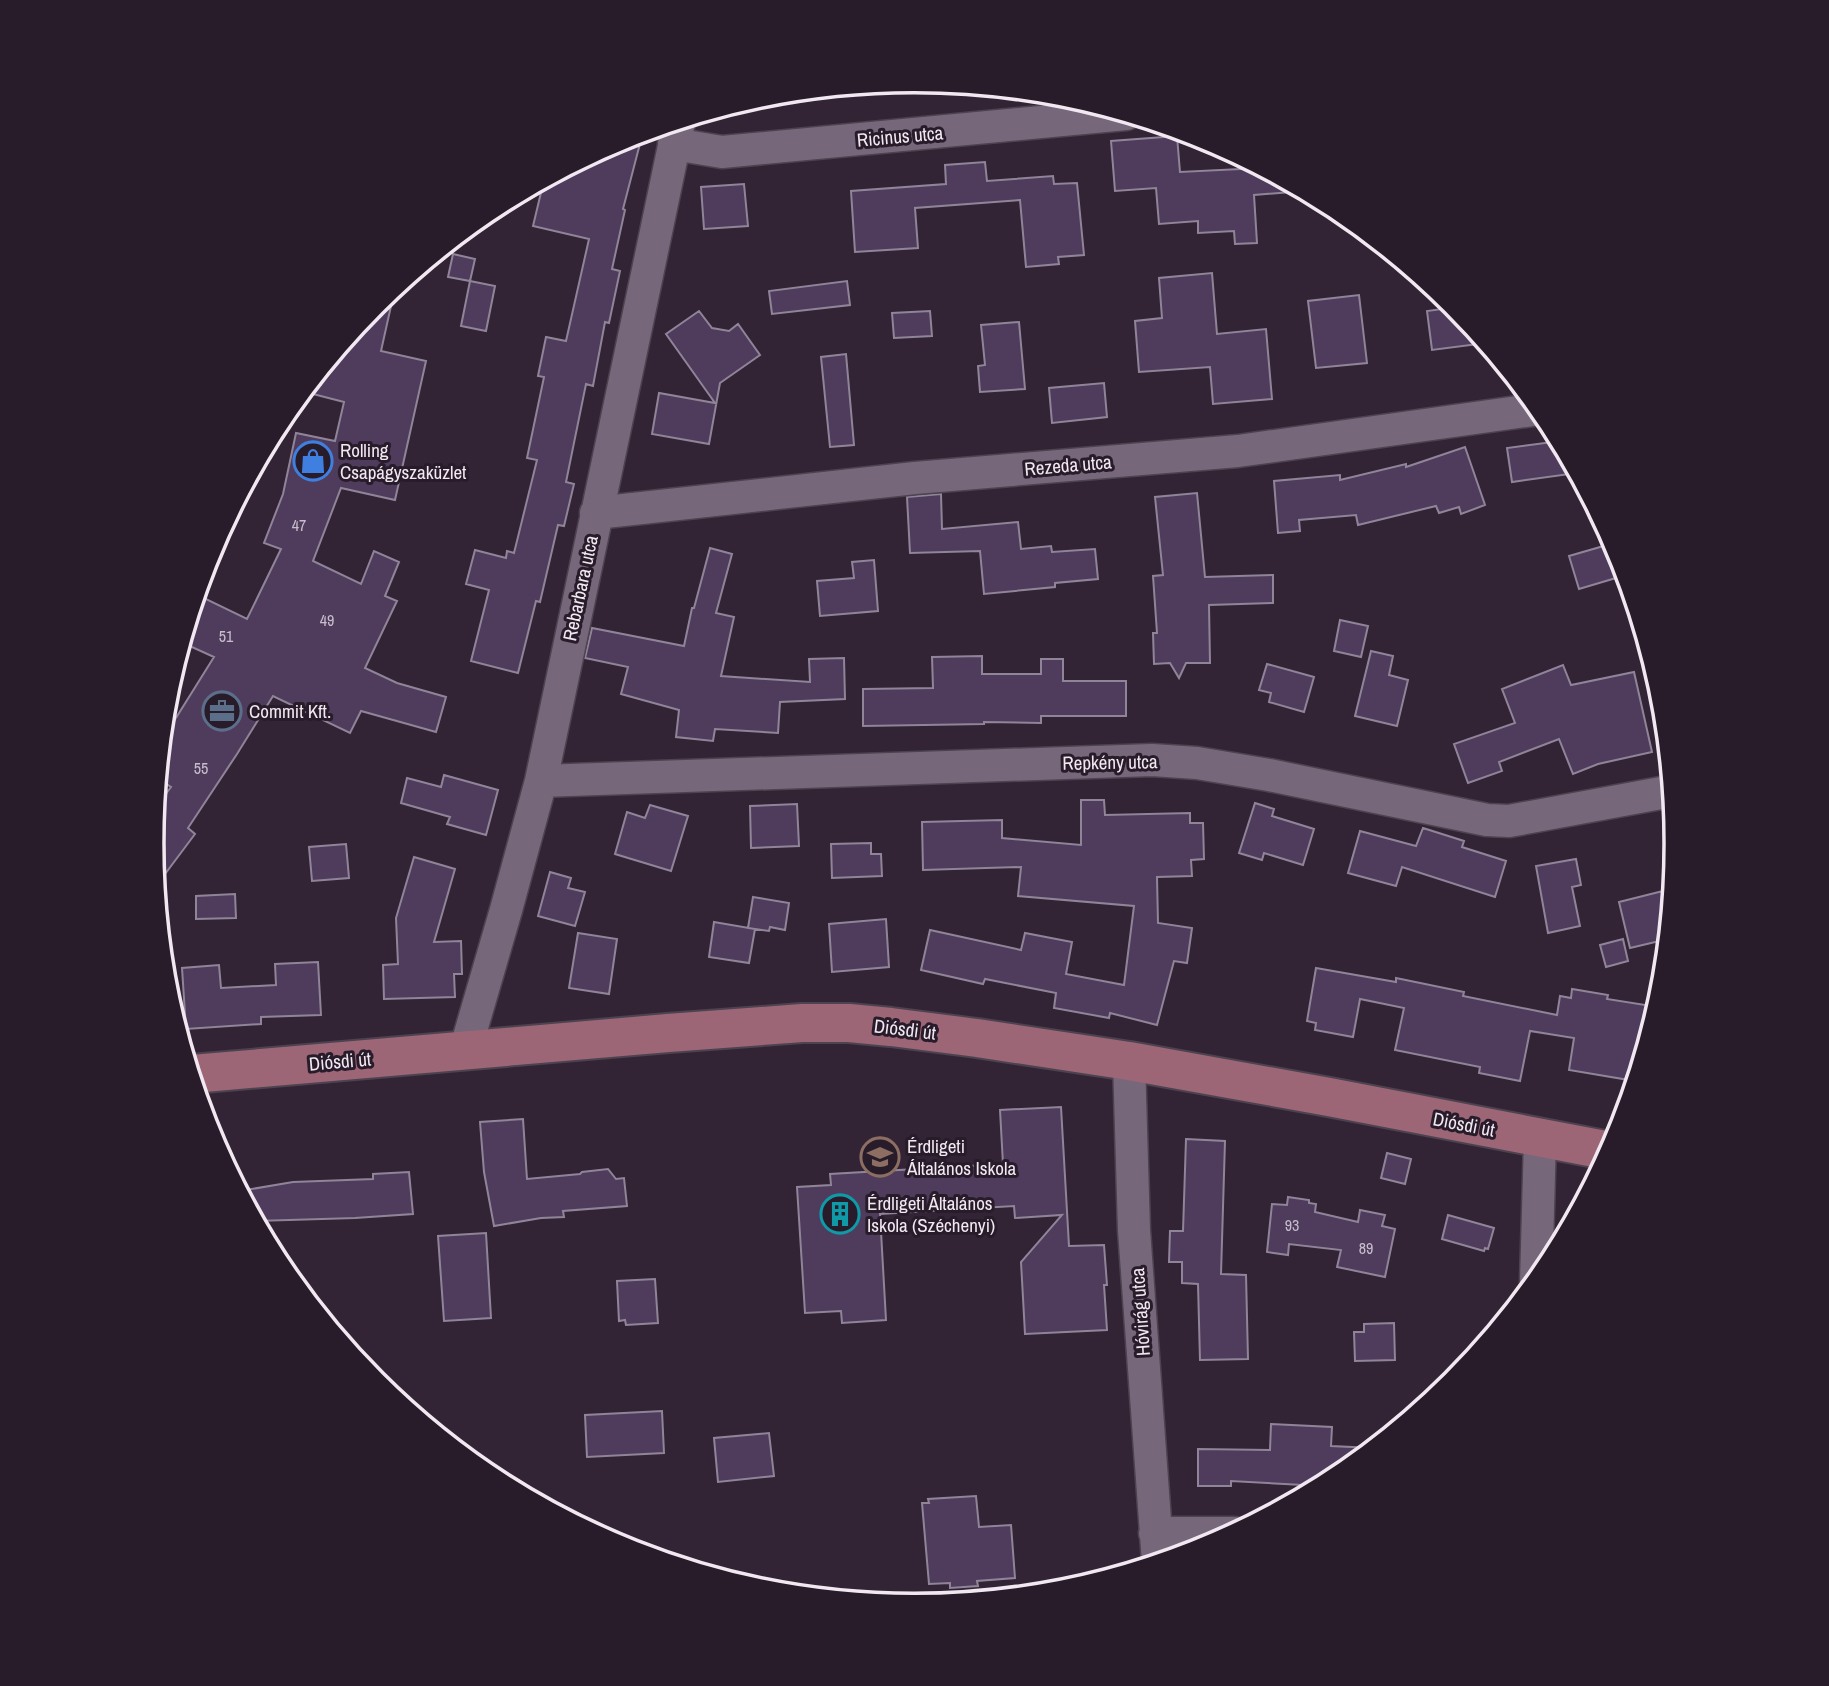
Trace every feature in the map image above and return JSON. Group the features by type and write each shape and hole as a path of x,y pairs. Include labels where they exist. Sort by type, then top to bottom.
{"main road":[{"name":"Diósdi út","path":"201,1073 668,1033 802,1023 849,1023 1129,1061 1599,1149"}],"street":[{"name":"Ricinus utca","path":"677,133 722,152 1102,116"},
{"name":"Rebarbara utca","path":"465,1051 541,781 677,133"},
{"name":"Rezeda utca","path":"596,513 915,478 1238,451 1527,410"},
{"name":"Repkény utca","path":"541,781 1153,760 1197,763 1245,771 1487,820 1509,821 1663,793"},
{"name":"Hóvirág utca","path":"1129,1061 1134,1230 1156,1548"},
{"path":"1537,1262 1540,1139"},
{"path":"1156,1548 1184,1543"}],"building":[{"path":"1166,137 1177,141 1180,172 1244,169 1289,192 1254,195 1257,243 1235,244 1234,231 1198,233 1198,221 1159,224 1156,188 1115,191 1111,141"},
{"path":"640,145 623,209 625,210 612,269 620,271 609,323 605,322 593,386 586,384 566,482 574,484 564,526 558,525 540,602 536,601 518,673 471,661 489,590 466,584 475,550 506,558 507,551 514,553 537,460 527,458 544,377 538,376 546,337 566,341 589,239 533,226 541,192"},
{"path":"985,162 987,181 1053,176 1054,184 1077,183 1084,255 1058,257 1059,264 1026,267 1020,200 915,208 918,248 855,252 851,191 946,184 945,165"},
{"path":"744,184 748,226 704,229 701,187"},
{"path":"453,254 475,259 470,281 448,277"},
{"path":"1212,273 1217,334 1266,329 1272,399 1213,404 1210,367 1139,372 1135,321 1162,318 1159,278"},
{"path":"470,281 495,286 486,331 461,326"},
{"path":"847,281 850,305 772,314 769,291"},
{"path":"1359,295 1367,363 1316,368 1308,301"},
{"path":"391,305 381,351 426,361 395,500 341,488 313,561 361,584 374,551 399,562 385,596 397,601 365,668 397,683 446,697 436,732 361,711 350,733 273,696 188,828 195,834 165,874 166,794 171,787 167,784 175,719 214,657 191,646 205,599 247,619 281,549 264,543 283,494 296,433 335,441 344,402 313,394 350,348"},
{"path":"1442,309 1476,344 1432,350 1427,311"},
{"path":"699,311 712,328 729,331 738,324 760,355 720,383 709,444 652,434 659,393 715,403 666,334"},
{"path":"930,311 932,336 894,338 892,313"},
{"path":"1019,322 1025,389 980,392 978,366 985,365 981,325"},
{"path":"846,354 854,445 830,447 821,357"},
{"path":"1104,383 1107,417 1052,423 1049,388"},
{"path":"1548,443 1567,474 1512,482 1507,448"},
{"path":"1465,447 1485,505 1461,514 1459,507 1439,513 1436,506 1358,525 1356,515 1299,520 1300,531 1278,533 1274,481 1340,475 1340,480 1406,464 1406,467"},
{"path":"1197,493 1205,577 1273,575 1273,603 1209,605 1210,663 1186,663 1179,678 1170,663 1154,664 1153,633 1157,633 1153,576 1163,575 1155,497"},
{"path":"941,494 942,529 1018,522 1021,549 1051,546 1052,552 1095,549 1098,579 1055,583 1055,587 984,594 980,551 910,553 907,497"},
{"path":"1603,546 1616,578 1579,589 1569,556"},
{"path":"710,548 732,554 716,613 734,617 721,676 810,682 809,659 844,658 845,699 780,702 778,733 715,729 713,741 676,737 679,710 621,694 628,667 585,658 592,628 684,646"},
{"path":"874,560 878,611 820,616 817,581 854,578 852,562"},
{"path":"1340,620 1368,626 1361,657 1334,651"},
{"path":"1371,651 1393,656 1389,675 1408,680 1397,726 1355,716"},
{"path":"982,656 982,674 1041,674 1041,659 1063,659 1063,681 1126,681 1126,716 1041,716 1041,723 863,726 863,689 933,688 932,657"},
{"path":"1267,664 1314,677 1304,712 1269,702 1271,693 1259,690"},
{"path":"1563,665 1571,685 1634,672 1652,752 1598,764 1573,774 1559,739 1499,762 1502,771 1468,783 1454,744 1515,723 1502,689"},
{"path":"444,775 498,790 486,835 447,824 450,817 401,803 407,778 441,787"},
{"path":"1081,800 1104,800 1105,815 1190,813 1190,823 1203,823 1204,859 1191,860 1192,876 1157,877 1158,923 1192,928 1187,963 1174,961 1157,1025 1110,1013 1109,1018 1054,1008 1056,993 985,979 983,984 921,970 930,930 1021,950 1025,933 1072,942 1066,974 1124,985 1134,906 1018,896 1021,867 923,870 922,822 1002,820 1002,838 1081,845"},
{"path":"1255,803 1274,809 1272,816 1314,829 1303,865 1264,853 1262,860 1239,853"},
{"path":"797,804 799,846 751,848 750,806"},
{"path":"650,805 688,816 671,871 615,854 627,812 645,818"},
{"path":"1423,828 1464,841 1462,847 1506,861 1495,897 1402,867 1396,886 1348,873 1360,831 1416,846"},
{"path":"871,843 871,854 881,854 882,876 832,878 831,844"},
{"path":"346,844 349,878 312,881 309,847"},
{"path":"414,857 455,869 434,942 461,941 462,974 454,974 455,997 384,999 383,965 398,964 396,918"},
{"path":"1576,859 1581,885 1572,887 1580,926 1548,933 1536,866"},
{"path":"550,872 571,878 568,888 585,892 575,926 538,916"},
{"path":"1663,891 1658,941 1630,948 1619,902"},
{"path":"235,894 236,918 196,919 196,896"},
{"path":"753,897 789,903 785,930 770,927 769,931 748,928"},
{"path":"886,919 889,967 832,972 829,924"},
{"path":"714,922 755,929 749,963 709,957"},
{"path":"578,933 617,939 609,994 569,988"},
{"path":"1623,939 1628,961 1606,967 1600,945"},
{"path":"318,962 321,1015 261,1017 261,1024 188,1029 182,968 219,965 221,988 276,985 275,964"},
{"path":"1316,968 1396,982 1396,978 1464,992 1463,996 1557,1015 1560,996 1571,998 1572,989 1608,995 1607,999 1646,1005 1626,1080 1569,1070 1574,1038 1530,1031 1520,1081 1479,1073 1480,1067 1395,1050 1404,1008 1360,999 1353,1037 1315,1030 1316,1023 1307,1021"},
{"name":"Érdligeti Általános Iskola (Széchenyi)","path":"1061,1107 1069,1246 1104,1245 1107,1330 1025,1334 1021,1262 1062,1215 1015,1218 1014,1206 880,1214 886,1320 842,1323 841,1311 805,1313 797,1187 831,1185 830,1174 1003,1164 1000,1110"},
{"path":"523,1119 527,1179 608,1169 616,1179 624,1178 627,1206 563,1211 564,1217 494,1226 484,1172 480,1122"},
{"path":"1186,1139 1225,1141 1221,1274 1246,1275 1248,1359 1200,1360 1198,1284 1182,1283 1182,1262 1169,1262 1170,1231 1183,1231"},
{"path":"1387,1153 1411,1159 1405,1184 1381,1178"},
{"path":"409,1172 413,1214 267,1221 250,1189 293,1182 373,1179 373,1174"},
{"path":"1288,1197 1309,1200 1309,1203 1316,1204 1315,1212 1358,1222 1360,1210 1385,1215 1382,1226 1395,1229 1385,1277 1337,1267 1341,1250 1289,1244 1288,1255 1267,1252 1272,1204 1287,1205"},
{"path":"1448,1215 1494,1228 1488,1249 1485,1248 1484,1251 1442,1239"},
{"path":"486,1233 491,1318 444,1321 438,1236"},
{"path":"655,1279 658,1323 626,1325 625,1320 619,1321 617,1281"},
{"path":"1394,1323 1395,1360 1355,1361 1354,1332 1364,1332 1364,1324"},
{"path":"662,1411 664,1453 587,1457 585,1415"},
{"path":"1271,1424 1332,1427 1331,1446 1358,1447 1303,1485 1231,1481 1231,1486 1198,1486 1198,1449 1270,1450"},
{"path":"769,1433 774,1476 718,1482 714,1438"},
{"path":"976,1496 979,1527 1011,1525 1015,1578 977,1581 978,1586 950,1588 950,1583 929,1584 922,1503 929,1503 928,1499"}],"place":[{"name":"Rolling Csapágyszaküzlet","path":"313,461"},
{"name":"Commit Kft.","path":"222,711"},
{"name":"Érdligeti Általános Iskola","path":"880,1157"},
{"name":"Érdligeti Általános Iskola (Széchenyi)","path":"840,1214"}]}
